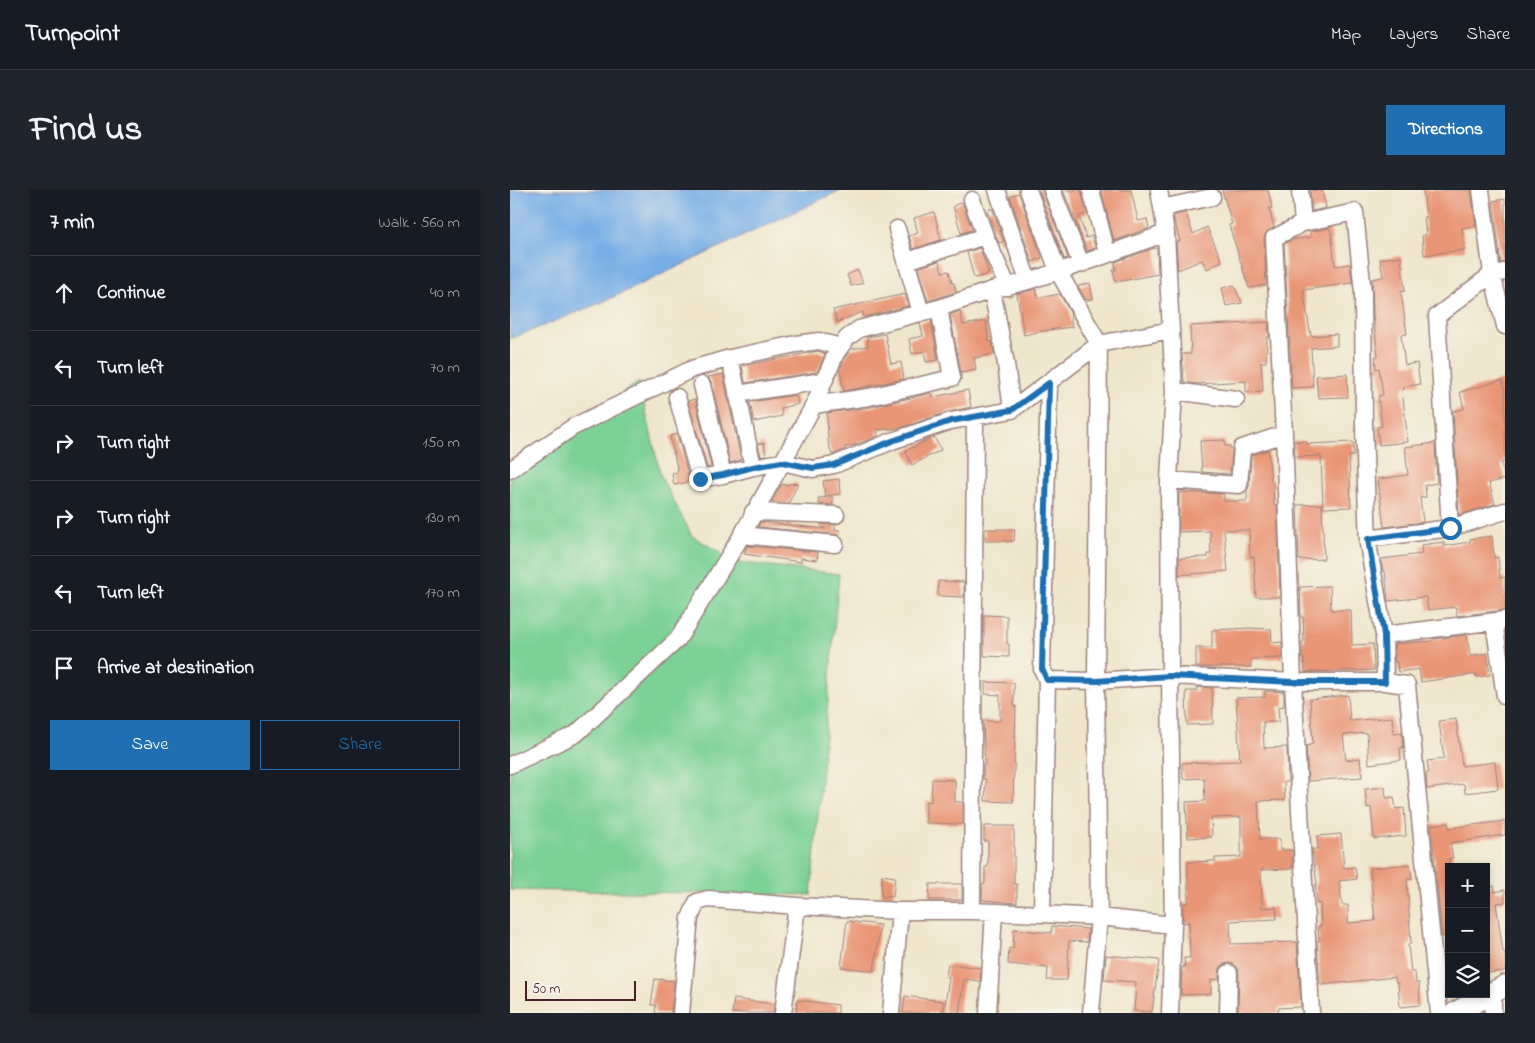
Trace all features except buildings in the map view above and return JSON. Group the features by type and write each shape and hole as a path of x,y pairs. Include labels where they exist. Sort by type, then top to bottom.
{"street":[{"path":"997,190 1028,281"},
{"path":"1028,190 1058,271 1099,344 1096,681 1100,917 1091,1013"},
{"path":"1052,190 1082,264"},
{"path":"1091,190 1107,253"},
{"path":"1159,190 1166,233 1174,391 1170,480 1173,925 1170,1013"},
{"path":"1300,190 1303,223"},
{"path":"1482,190 1498,273 1505,326"},
{"path":"1162,208 1212,197"},
{"path":"972,200 985,236 1000,289 1012,410"},
{"path":"1311,1013 1293,682 1284,434 1274,238 1303,223 1355,212 1363,293 1364,426 1368,539 1384,635 1385,682"},
{"path":"897,229 921,313"},
{"path":"510,765 576,734 678,639 742,535 753,512 814,405 823,381 840,347 847,338 859,329 939,308 1028,281 1082,264 1107,253 1166,233"},
{"path":"907,261 985,236"},
{"path":"1450,528 1437,316 1498,273"},
{"path":"814,405 869,397 952,378 939,308"},
{"path":"677,397 700,479 782,462 813,468 834,465 951,421 1012,410 1099,344 1171,330"},
{"path":"510,470 573,427 692,369 730,358 819,341 840,347"},
{"path":"730,358 753,467"},
{"path":"738,394 823,381"},
{"path":"1042,914 1047,680 1042,669 1049,383"},
{"path":"702,385 723,475"},
{"path":"1174,391 1236,399"},
{"path":"972,911 975,417"},
{"path":"1170,480 1239,485 1242,448 1284,434"},
{"path":"1368,539 1450,528 1505,511"},
{"path":"753,512 836,515"},
{"path":"742,535 835,544"},
{"path":"1384,635 1500,621 1505,696"},
{"path":"1047,680 1096,681 1170,676 1293,682 1385,682 1407,685 1439,1013"},
{"path":"681,1013 690,918 697,902 708,899 900,911 972,911 1100,917 1173,925"},
{"path":"783,1013 797,906"},
{"path":"891,1013 900,911"},
{"path":"988,1013 994,912"},
{"path":"1228,1013 1229,973"},
{"path":"1455,1013 1497,997"}],"green space":[{"path":"639,382 661,477 692,536 736,562 839,574 811,895 510,890 510,467"}],"water":[{"path":"510,190 841,190 603,302 510,339"}],"route":[{"path":"700,479 782,462 813,468 834,465 892,441 951,421 1012,410 1049,383 1042,669 1047,680 1096,681 1170,676 1293,682 1385,682 1384,635 1368,539 1450,528"}]}
